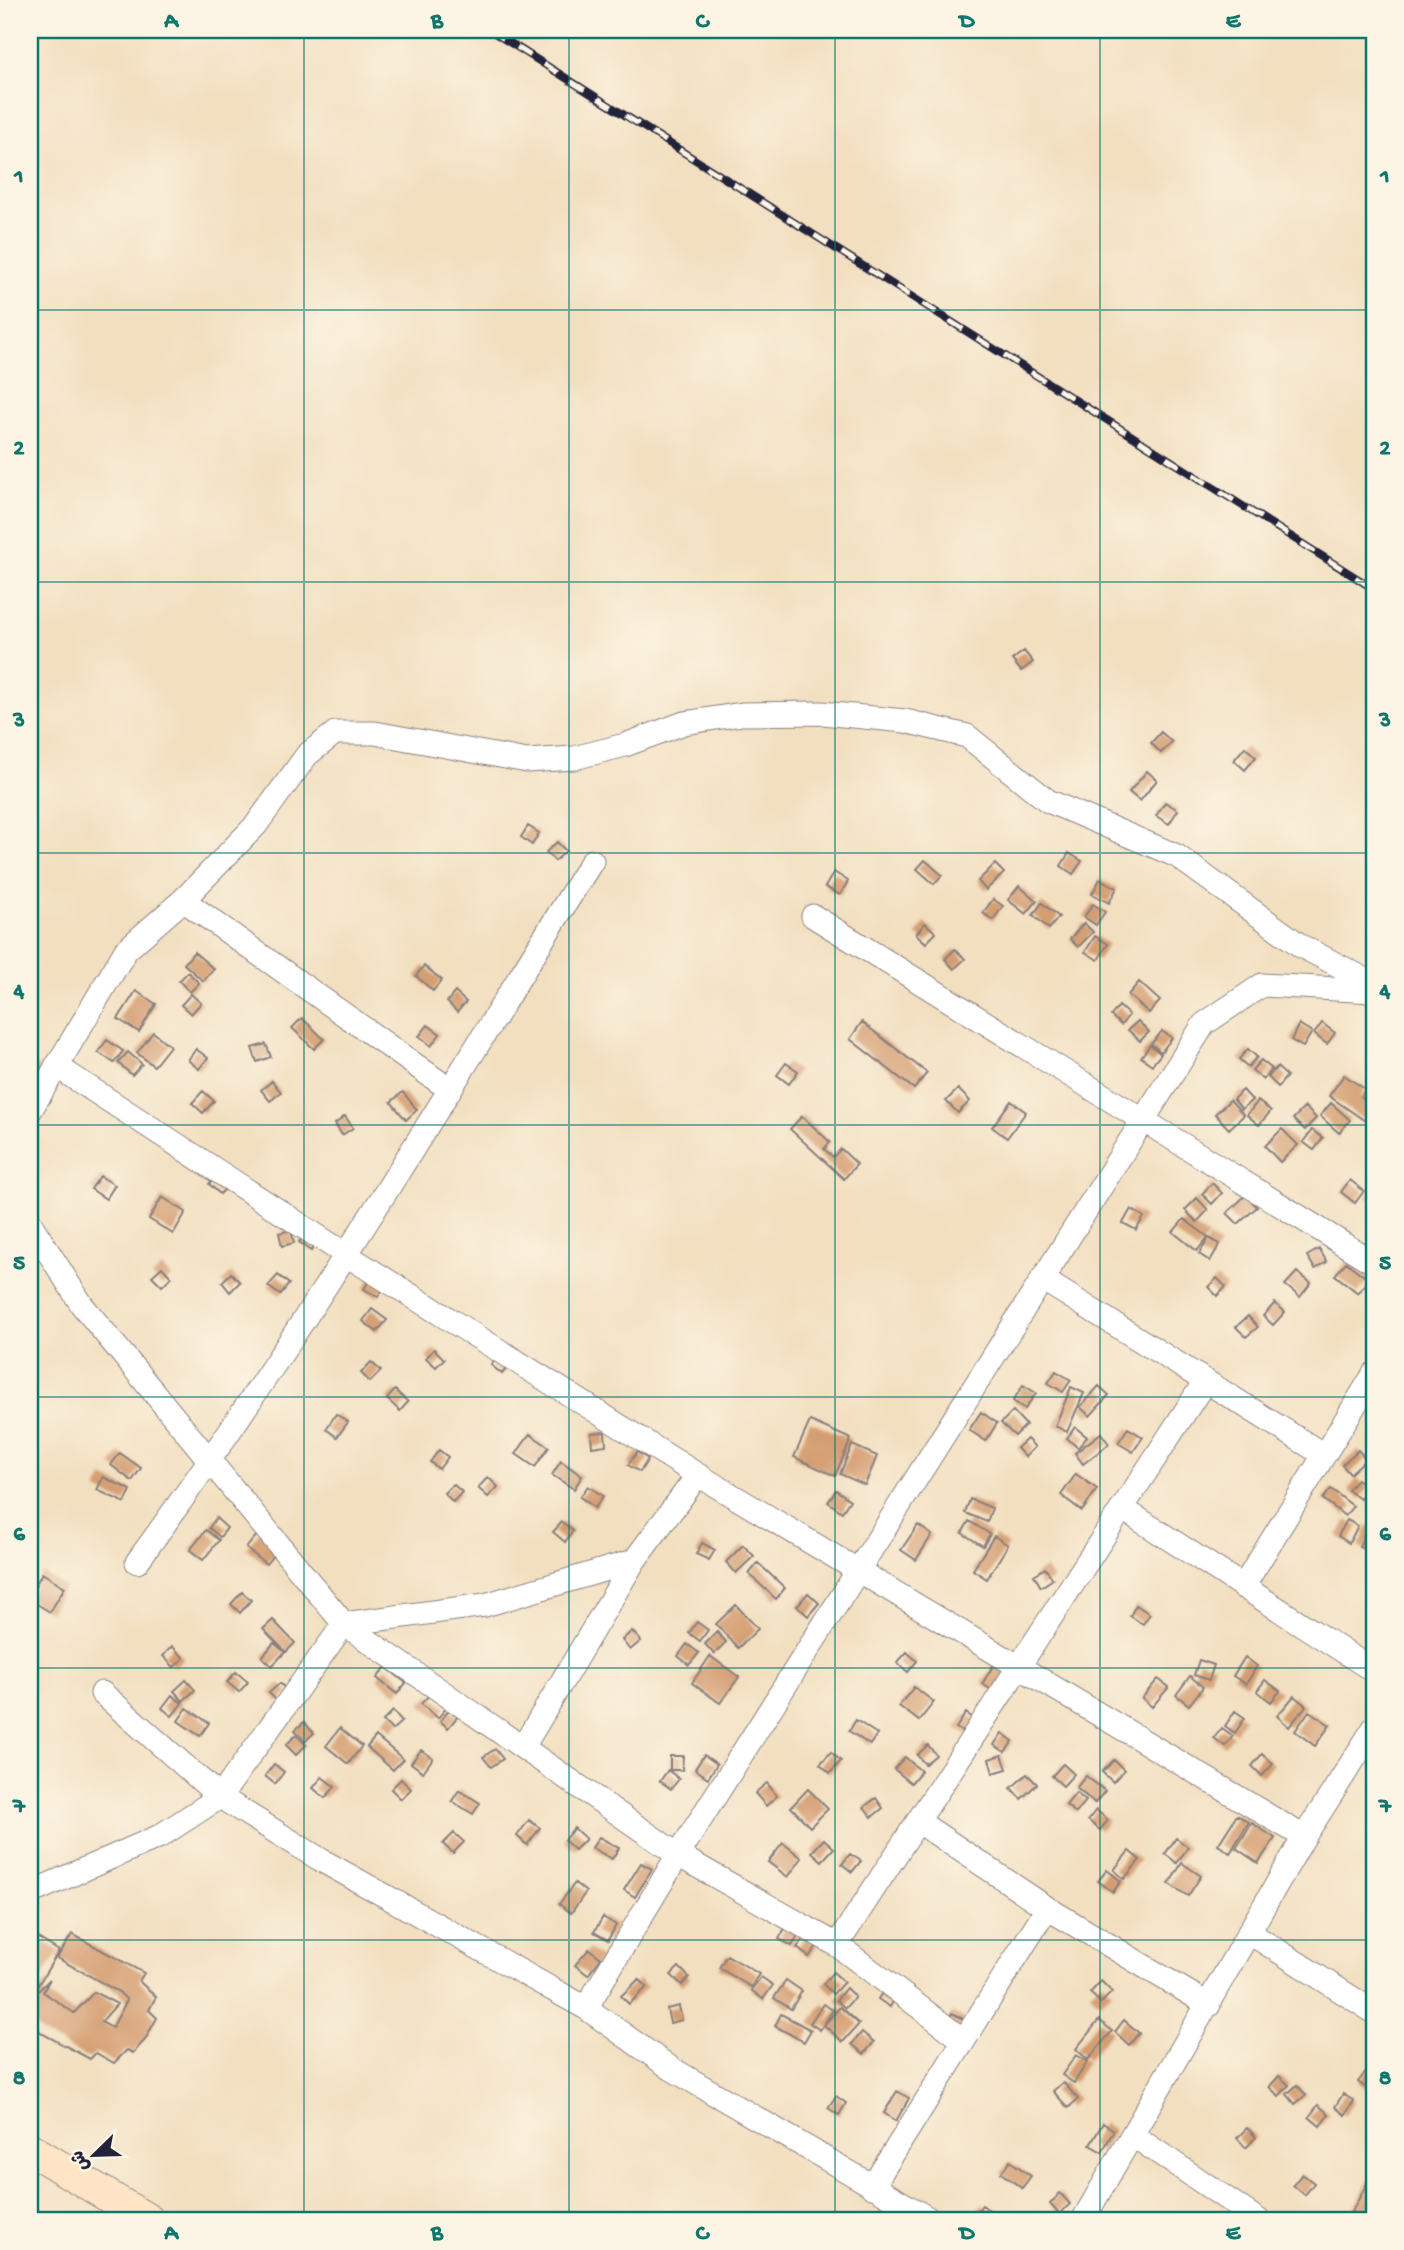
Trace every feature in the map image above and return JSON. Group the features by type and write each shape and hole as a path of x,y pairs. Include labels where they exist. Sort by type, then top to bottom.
{"main road":[{"path":"30,2149 148,2220"}],"street":[{"path":"30,1111 126,950 183,900 256,825 307,755 335,733 375,733 527,761 574,758 625,745 684,723 741,713 822,713 905,721 967,736 1048,801 1177,856 1301,946 1374,984"},
{"path":"138,1562 210,1463 348,1256 592,861"},
{"path":"183,900 449,1089"},
{"path":"813,916 1374,1263"},
{"path":"586,2008 678,1855 1204,1024 1262,985 1374,990"},
{"path":"56,1066 348,1256 698,1475 1304,1837"},
{"path":"30,1223 82,1305 344,1624 678,1855 837,1945 964,2040"},
{"path":"1042,1279 1204,1383 1324,1455"},
{"path":"1243,1587 1374,1374"},
{"path":"837,1945 1021,1668 1204,1383"},
{"path":"523,1747 634,1561 698,1475"},
{"path":"1123,1509 1374,1671"},
{"path":"30,1893 160,1836 220,1797 344,1624 485,1605 634,1561"},
{"path":"102,1693 220,1797 321,1860 586,2008 672,2069 931,2220"},
{"path":"1083,2220 1134,2136 1304,1837 1371,1741"},
{"path":"919,1822 1047,1908 1209,2005"},
{"path":"873,2187 1047,1908"},
{"path":"1250,1933 1374,2012"},
{"path":"1134,2136 1258,2220"}],"building":[{"path":"1024,651 1033,662 1021,671 1012,660"},
{"path":"1161,732 1172,742 1161,753 1151,743"},
{"path":"1245,747 1256,757 1245,770 1234,760"},
{"path":"1147,771 1157,780 1140,801 1129,792"},
{"path":"1165,802 1178,810 1169,824 1156,816"},
{"path":"528,826 539,833 532,845 521,837"},
{"path":"557,842 566,851 555,861 546,852"},
{"path":"1069,853 1082,861 1073,874 1061,866"},
{"path":"925,860 942,875 934,884 917,869"},
{"path":"995,864 1004,873 986,890 978,881"},
{"path":"834,872 848,881 840,895 825,887"},
{"path":"1100,879 1117,888 1109,903 1092,894"},
{"path":"1019,886 1037,901 1026,914 1008,900"},
{"path":"993,899 1003,906 993,920 983,913"},
{"path":"1042,903 1059,917 1049,929 1033,915"},
{"path":"1093,904 1105,912 1096,925 1084,917"},
{"path":"925,923 936,933 926,943 916,934"},
{"path":"1084,923 1093,932 1078,947 1070,939"},
{"path":"1095,936 1108,944 1098,960 1085,952"},
{"path":"955,949 965,959 954,969 945,959"},
{"path":"194,952 214,969 203,981 184,964"},
{"path":"424,966 442,980 433,991 416,976"},
{"path":"188,972 199,983 190,992 179,981"},
{"path":"1139,982 1160,1001 1149,1013 1128,995"},
{"path":"136,991 156,1004 139,1032 118,1019"},
{"path":"455,992 466,1002 457,1012 447,1002"},
{"path":"191,994 201,1003 191,1014 181,1005"},
{"path":"1119,1006 1129,1015 1121,1025 1111,1016"},
{"path":"302,1018 324,1039 314,1049 292,1028"},
{"path":"1138,1021 1149,1032 1140,1041 1128,1030"},
{"path":"862,1022 927,1073 914,1089 850,1039"},
{"path":"1322,1023 1335,1033 1327,1044 1314,1034"},
{"path":"1299,1024 1312,1032 1303,1047 1291,1040"},
{"path":"428,1025 440,1034 431,1046 419,1036"},
{"path":"1162,1031 1172,1038 1161,1052 1151,1044"},
{"path":"153,1032 170,1046 154,1066 137,1053"},
{"path":"107,1040 123,1051 114,1063 98,1052"},
{"path":"266,1044 271,1057 257,1062 252,1048"},
{"path":"1150,1045 1161,1054 1152,1065 1141,1057"},
{"path":"196,1049 208,1058 199,1069 188,1060"},
{"path":"1248,1049 1257,1057 1248,1067 1239,1059"},
{"path":"128,1052 142,1064 132,1075 118,1063"},
{"path":"1261,1060 1272,1069 1263,1080 1252,1070"},
{"path":"34,1063 50,1074 41,1088 30,1080 30,1069"},
{"path":"786,1063 798,1071 789,1084 777,1075"},
{"path":"1277,1067 1287,1076 1278,1087 1268,1077"},
{"path":"1344,1075 1365,1089 1361,1097 1374,1106 1374,1127 1329,1096"},
{"path":"272,1081 281,1092 270,1101 261,1090"},
{"path":"958,1089 970,1101 958,1113 946,1101"},
{"path":"1243,1090 1252,1100 1242,1109 1233,1099"},
{"path":"203,1091 214,1101 203,1113 192,1103"},
{"path":"403,1092 417,1110 406,1120 391,1102"},
{"path":"1230,1100 1244,1115 1229,1129 1215,1114"},
{"path":"1011,1101 1026,1112 1007,1138 992,1127"},
{"path":"1258,1101 1271,1111 1259,1125 1247,1115"},
{"path":"1331,1103 1350,1120 1339,1133 1320,1116"},
{"path":"1305,1107 1316,1118 1305,1130 1293,1119"},
{"path":"345,1116 353,1128 342,1135 335,1124"},
{"path":"802,1116 830,1142 824,1149 833,1157 841,1149 857,1164 844,1179 790,1129"},
{"path":"1282,1129 1298,1145 1280,1162 1265,1146"},
{"path":"1312,1130 1323,1138 1314,1150 1303,1142"},
{"path":"219,1173 230,1184 220,1194 209,1184"},
{"path":"100,1176 115,1185 106,1199 91,1189"},
{"path":"1350,1180 1364,1191 1355,1203 1341,1192"},
{"path":"1212,1183 1222,1193 1212,1204 1202,1194"},
{"path":"1374,1184 1374,1202 1367,1198"},
{"path":"1246,1195 1257,1207 1238,1224 1227,1213"},
{"path":"162,1197 186,1212 173,1234 149,1219"},
{"path":"1197,1198 1208,1210 1197,1222 1185,1210"},
{"path":"1131,1209 1144,1217 1136,1230 1123,1223"},
{"path":"1184,1219 1208,1237 1197,1251 1173,1232"},
{"path":"291,1230 294,1243 282,1246 279,1233"},
{"path":"309,1230 320,1240 311,1251 299,1242"},
{"path":"1209,1238 1220,1244 1210,1261 1199,1254"},
{"path":"1319,1249 1327,1262 1315,1269 1307,1256"},
{"path":"1346,1262 1369,1280 1358,1293 1335,1275"},
{"path":"162,1267 171,1277 162,1286 152,1276"},
{"path":"374,1272 388,1280 378,1297 364,1289"},
{"path":"1297,1272 1311,1283 1300,1297 1285,1285"},
{"path":"231,1273 240,1282 230,1292 222,1282"},
{"path":"278,1275 289,1284 280,1295 268,1286"},
{"path":"1217,1278 1226,1287 1217,1296 1208,1287"},
{"path":"1275,1303 1285,1312 1273,1325 1263,1316"},
{"path":"372,1309 387,1320 377,1332 363,1321"},
{"path":"1248,1316 1258,1327 1246,1337 1236,1327"},
{"path":"434,1349 444,1359 436,1367 426,1358"},
{"path":"500,1354 511,1363 502,1374 491,1365"},
{"path":"371,1362 381,1371 370,1382 361,1373"},
{"path":"1056,1371 1071,1380 1063,1392 1048,1383"},
{"path":"1023,1385 1036,1393 1025,1409 1013,1401"},
{"path":"1099,1386 1109,1395 1090,1416 1080,1407"},
{"path":"1071,1387 1084,1393 1067,1432 1055,1426"},
{"path":"395,1390 408,1402 400,1411 387,1399"},
{"path":"1013,1411 1026,1425 1015,1436 1001,1423"},
{"path":"981,1412 997,1423 986,1441 969,1430"},
{"path":"336,1414 348,1422 337,1437 326,1429"},
{"path":"810,1421 851,1439 835,1476 794,1457"},
{"path":"1075,1427 1087,1437 1078,1448 1067,1438"},
{"path":"1128,1428 1143,1437 1133,1452 1118,1443"},
{"path":"605,1432 606,1445 592,1447 591,1433"},
{"path":"1101,1433 1109,1444 1083,1464 1075,1453"},
{"path":"530,1434 549,1447 535,1467 516,1454"},
{"path":"1027,1439 1035,1447 1025,1457 1017,1448"},
{"path":"852,1445 877,1456 865,1485 840,1474"},
{"path":"439,1450 448,1457 439,1469 430,1462"},
{"path":"1358,1450 1366,1459 1350,1474 1342,1465"},
{"path":"637,1452 648,1459 640,1472 628,1465"},
{"path":"120,1453 141,1468 132,1481 111,1465"},
{"path":"561,1461 582,1476 574,1489 552,1475"},
{"path":"1076,1474 1097,1489 1082,1511 1061,1495"},
{"path":"103,1477 131,1490 125,1503 97,1490"},
{"path":"488,1477 498,1487 488,1497 478,1488"},
{"path":"1357,1479 1368,1488 1360,1499 1348,1490"},
{"path":"453,1484 462,1492 453,1502 444,1493"},
{"path":"588,1486 603,1496 595,1508 580,1497"},
{"path":"1331,1489 1353,1506 1345,1516 1323,1499"},
{"path":"836,1490 850,1500 842,1512 828,1502"},
{"path":"970,1499 992,1508 987,1522 965,1513"},
{"path":"216,1518 227,1528 220,1537 209,1528"},
{"path":"1347,1520 1358,1526 1349,1543 1338,1536"},
{"path":"969,1521 990,1534 983,1546 962,1533"},
{"path":"562,1522 573,1531 565,1542 553,1532"},
{"path":"918,1525 932,1535 916,1560 901,1550"},
{"path":"1368,1525 1374,1527 1374,1553 1359,1547"},
{"path":"262,1529 282,1544 266,1564 246,1548"},
{"path":"206,1530 219,1540 203,1560 190,1550"},
{"path":"994,1536 1008,1545 987,1579 973,1570"},
{"path":"702,1543 715,1550 709,1560 696,1554"},
{"path":"743,1545 754,1556 736,1573 726,1562"},
{"path":"758,1563 785,1588 776,1599 749,1574"},
{"path":"1045,1568 1053,1579 1041,1587 1034,1575"},
{"path":"42,1573 65,1587 50,1612 30,1600"},
{"path":"242,1592 251,1600 240,1613 231,1604"},
{"path":"808,1593 819,1603 808,1616 797,1606"},
{"path":"736,1605 758,1629 738,1648 716,1624"},
{"path":"1136,1605 1150,1614 1143,1624 1130,1616"},
{"path":"273,1620 295,1643 286,1652 263,1629"},
{"path":"697,1622 708,1630 700,1641 689,1633"},
{"path":"632,1631 641,1641 630,1650 622,1640"},
{"path":"717,1632 726,1642 714,1654 705,1644"},
{"path":"274,1643 285,1652 272,1666 262,1657"},
{"path":"687,1644 699,1653 689,1665 678,1656"},
{"path":"172,1646 184,1658 174,1667 163,1656"},
{"path":"907,1652 917,1661 908,1672 897,1663"},
{"path":"710,1656 739,1677 720,1703 692,1683"},
{"path":"1245,1657 1257,1666 1246,1684 1233,1676"},
{"path":"998,1658 1012,1667 997,1693 982,1684"},
{"path":"1199,1660 1214,1665 1209,1680 1194,1675"},
{"path":"386,1667 406,1683 397,1694 377,1678"},
{"path":"236,1672 248,1682 239,1692 227,1682"},
{"path":"1190,1676 1203,1687 1189,1705 1176,1695"},
{"path":"1158,1679 1169,1687 1152,1707 1142,1698"},
{"path":"186,1680 195,1690 183,1701 174,1691"},
{"path":"1265,1680 1280,1691 1271,1702 1257,1691"},
{"path":"280,1683 289,1693 278,1702 269,1693"},
{"path":"914,1687 934,1702 919,1721 899,1706"},
{"path":"430,1694 446,1708 438,1718 421,1704"},
{"path":"172,1695 182,1703 172,1716 162,1708"},
{"path":"1294,1696 1306,1706 1289,1727 1277,1716"},
{"path":"187,1708 209,1723 200,1736 178,1721"},
{"path":"450,1709 458,1716 448,1728 440,1721"},
{"path":"393,1711 402,1721 392,1730 383,1721"},
{"path":"1235,1711 1245,1718 1235,1733 1225,1726"},
{"path":"1309,1711 1330,1725 1315,1746 1295,1731"},
{"path":"966,1713 977,1721 968,1735 956,1728"},
{"path":"856,1720 877,1734 870,1745 849,1731"},
{"path":"304,1722 314,1733 305,1741 295,1730"},
{"path":"340,1728 362,1746 348,1764 326,1746"},
{"path":"1222,1728 1233,1736 1225,1746 1214,1738"},
{"path":"1002,1733 1013,1741 1005,1752 994,1745"},
{"path":"296,1735 306,1745 296,1755 286,1745"},
{"path":"376,1736 403,1759 393,1770 367,1747"},
{"path":"928,1745 936,1755 925,1764 917,1755"},
{"path":"495,1749 503,1759 491,1767 483,1757"},
{"path":"421,1750 433,1758 423,1772 411,1763"},
{"path":"831,1752 841,1761 830,1773 820,1764"},
{"path":"1262,1754 1273,1764 1262,1776 1252,1766"},
{"path":"704,1755 717,1764 708,1778 695,1769"},
{"path":"1002,1755 1007,1769 993,1773 989,1759"},
{"path":"670,1756 683,1756 682,1770 670,1770"},
{"path":"905,1757 921,1771 911,1783 894,1769"},
{"path":"1114,1760 1124,1770 1113,1782 1102,1772"},
{"path":"274,1764 284,1772 275,1784 265,1776"},
{"path":"1063,1764 1074,1774 1063,1786 1052,1776"},
{"path":"668,1770 679,1779 671,1789 660,1781"},
{"path":"1027,1774 1037,1784 1021,1799 1011,1788"},
{"path":"1086,1776 1105,1791 1095,1803 1076,1788"},
{"path":"322,1777 335,1787 325,1798 313,1788"},
{"path":"401,1779 411,1789 401,1799 391,1789"},
{"path":"767,1783 777,1796 766,1806 755,1793"},
{"path":"808,1789 828,1809 810,1827 791,1807"},
{"path":"459,1790 480,1803 473,1814 452,1801"},
{"path":"1076,1793 1086,1801 1076,1813 1066,1805"},
{"path":"876,1798 883,1808 872,1817 864,1807"},
{"path":"1096,1810 1108,1820 1100,1830 1088,1820"},
{"path":"1237,1815 1249,1822 1230,1853 1218,1845"},
{"path":"529,1820 540,1828 527,1845 517,1836"},
{"path":"1252,1823 1275,1838 1258,1863 1236,1848"},
{"path":"574,1828 586,1839 575,1850 564,1840"},
{"path":"454,1833 464,1842 453,1853 443,1844"},
{"path":"599,1837 619,1848 612,1859 592,1848"},
{"path":"1176,1838 1188,1847 1177,1863 1165,1854"},
{"path":"824,1839 834,1848 822,1861 812,1852"},
{"path":"783,1843 802,1858 788,1877 768,1862"},
{"path":"1129,1851 1140,1860 1124,1879 1114,1870"},
{"path":"850,1854 861,1861 852,1872 842,1864"},
{"path":"641,1863 652,1869 635,1897 624,1890"},
{"path":"1182,1863 1201,1876 1188,1896 1169,1884"},
{"path":"1107,1870 1121,1881 1113,1892 1098,1881"},
{"path":"575,1883 586,1892 571,1913 559,1904"},
{"path":"603,1917 616,1925 608,1940 594,1932"},
{"path":"788,1923 801,1931 792,1946 779,1939"},
{"path":"30,1933 59,1951 30,1998"},
{"path":"72,1934 144,1973 139,1981 156,1997 149,2010 157,2018 145,2040 133,2053 127,2050 114,2063 96,2053 90,2059 43,2034 30,2022 30,1999 50,1979 43,1992 74,2013 94,1992 117,2004 101,2022 112,2028 127,2000 119,1992 57,1958"},
{"path":"805,1937 817,1946 809,1957 797,1948"},
{"path":"589,1949 601,1958 588,1975 575,1965"},
{"path":"727,1955 759,1974 751,1987 719,1968"},
{"path":"679,1967 689,1977 682,1985 671,1975"},
{"path":"833,1972 844,1982 833,1994 823,1984"},
{"path":"761,1977 773,1985 763,1999 751,1990"},
{"path":"639,1979 647,1987 629,2004 621,1996"},
{"path":"786,1980 802,1991 791,2009 774,1998"},
{"path":"1101,1981 1112,1992 1101,2003 1090,1993"},
{"path":"886,1987 897,1994 890,2007 878,1999"},
{"path":"846,1988 855,1997 845,2008 836,2000"},
{"path":"823,2004 833,2010 820,2030 810,2023"},
{"path":"679,2006 682,2020 670,2023 667,2009"},
{"path":"840,2007 859,2024 843,2042 824,2025"},
{"path":"952,2013 965,2020 957,2034 943,2027"},
{"path":"781,2014 811,2030 804,2042 775,2026"},
{"path":"1099,2020 1112,2031 1088,2060 1076,2049"},
{"path":"1124,2020 1139,2033 1129,2045 1115,2032"},
{"path":"862,2032 874,2042 864,2054 852,2044"},
{"path":"1076,2055 1087,2062 1074,2083 1062,2075"},
{"path":"1367,2070 1374,2076 1370,2091 1358,2082"},
{"path":"1279,2076 1289,2085 1279,2096 1269,2087"},
{"path":"1063,2082 1078,2099 1068,2108 1053,2091"},
{"path":"1297,2085 1306,2095 1295,2104 1287,2094"},
{"path":"897,2091 909,2098 896,2121 884,2113"},
{"path":"1343,2094 1354,2101 1345,2115 1335,2107"},
{"path":"836,2096 846,2103 839,2115 828,2108"},
{"path":"1318,2105 1329,2114 1320,2126 1309,2117"},
{"path":"1103,2123 1114,2130 1102,2152 1090,2145"},
{"path":"1247,2128 1256,2137 1246,2148 1237,2138"},
{"path":"1010,2161 1031,2176 1022,2188 1001,2173"},
{"path":"1374,2171 1372,2220 1347,2220"},
{"path":"1302,2174 1314,2183 1305,2195 1293,2185"},
{"path":"1060,2193 1070,2204 1059,2214 1050,2204"},
{"path":"982,2205 996,2215 992,2220 973,2217"}],"railway":[{"path":"490,30 1374,589"}]}
